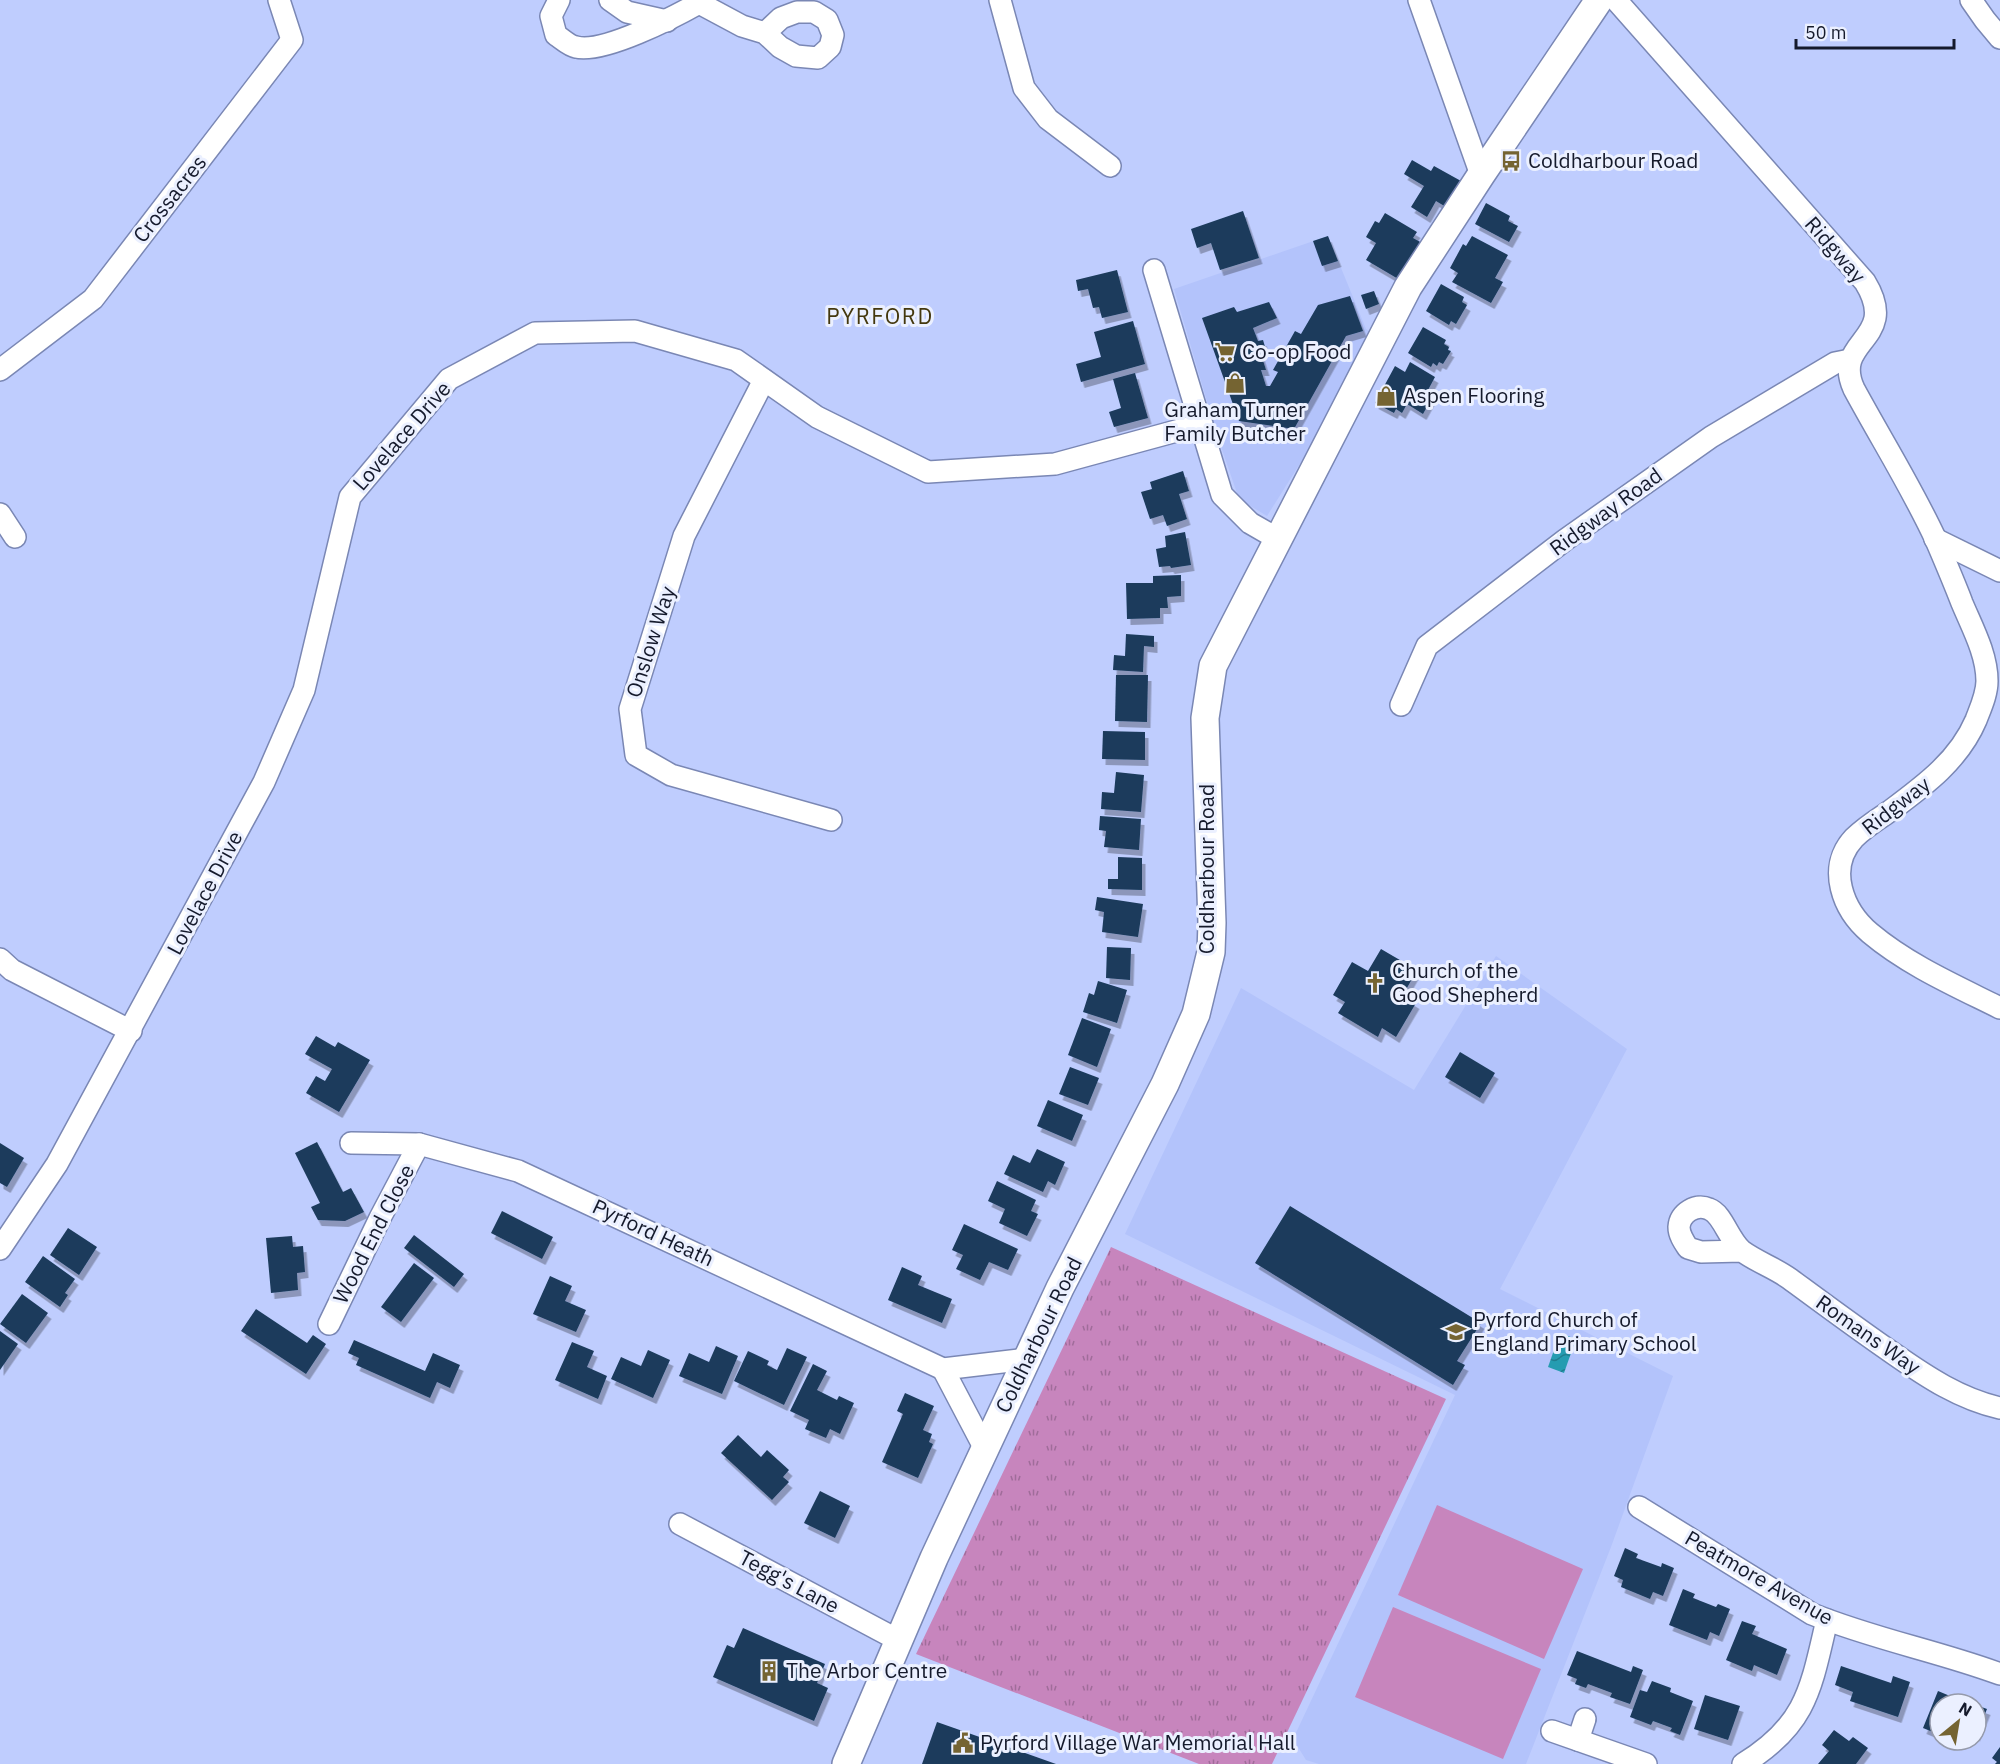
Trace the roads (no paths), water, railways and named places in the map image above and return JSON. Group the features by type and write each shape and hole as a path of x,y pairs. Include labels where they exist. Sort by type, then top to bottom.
{"main road":[{"name":"Coldharbour Road","path":"846,1764 898,1640 1060,1288 1166,1084 1196,1014 1211,952 1205,718 1213,666 1408,287 1599,0"}],"street":[{"name":"Crossacres","path":"0,370 93,298 292,40 279,0"},
{"path":"559,0 551,16 556,35 575,47 600,46 667,21 698,2 742,26 765,33"},
{"path":"609,0 627,12 667,21"},
{"path":"1000,0 1024,88 1048,119 1110,166"},
{"path":"1419,0 1481,176"},
{"name":"Ridgway","path":"1616,0 1864,282 1875,304 1876,314 1870,332 1850,360 1848,375 1935,540 1983,656 1987,681 1986,694 1962,748 1948,764 1918,790 1853,840 1845,853 1839,884 1845,903 1856,919 1883,943 1920,966 2000,1008"},
{"path":"1971,0 2000,38"},
{"path":"1154,270 1222,495 1250,523 1278,539"},
{"name":"Lovelace Drive","path":"0,1248 57,1164 264,782 304,690 350,497 449,379 535,333 635,331 736,360 817,417 928,471 1055,464 1202,424"},
{"name":"Ridgway Road","path":"1401,705 1427,646 1556,547 1711,437 1835,363 1850,360"},
{"name":"Onslow Way","path":"764,380 684,536 630,709 636,755 671,775 831,819"},
{"path":"0,514 15,537"},
{"path":"1935,540 2000,571"},
{"path":"0,959 12,970 131,1031"},
{"name":"Pyrford Heath","path":"351,1143 420,1144 518,1171 943,1369"},
{"name":"Wood End Close","path":"329,1324 380,1218 420,1144"},
{"name":"Romans Way","path":"1742,1251 1786,1276 1869,1337 1930,1378 1962,1396 2000,1408"},
{"path":"985,1449 943,1369 1027,1359"},
{"name":"Peatmore Avenue","path":"1639,1507 1664,1511 1795,1603 1827,1620 2000,1674"},
{"name":"Tegg's Lane","path":"680,1524 898,1640"},
{"path":"1743,1764 1767,1748 1786,1731 1804,1705 1815,1672 1827,1620"},
{"path":"1578,1740 1585,1719"},
{"path":"1552,1731 1646,1764"}],"water":[{"path":"1560,1333 1576,1339 1564,1373 1548,1367"}],"place":[{"name":"Coldharbour Road","path":"1511,161"},
{"name":"Co-op Food","path":"1225,352"},
{"name":"Graham Turner Family Butcher","path":"1235,383"},
{"name":"Aspen Flooring","path":"1386,396"},
{"name":"Church of the Good Shepherd","path":"1375,983"},
{"name":"Pyrford Church of England Primary School","path":"1456,1332"},
{"name":"The Arbor Centre","path":"769,1671"},
{"name":"Pyrford Village War Memorial Hall","path":"963,1743"}],"district":[{"name":"PYRFORD","path":"880,316"}]}
